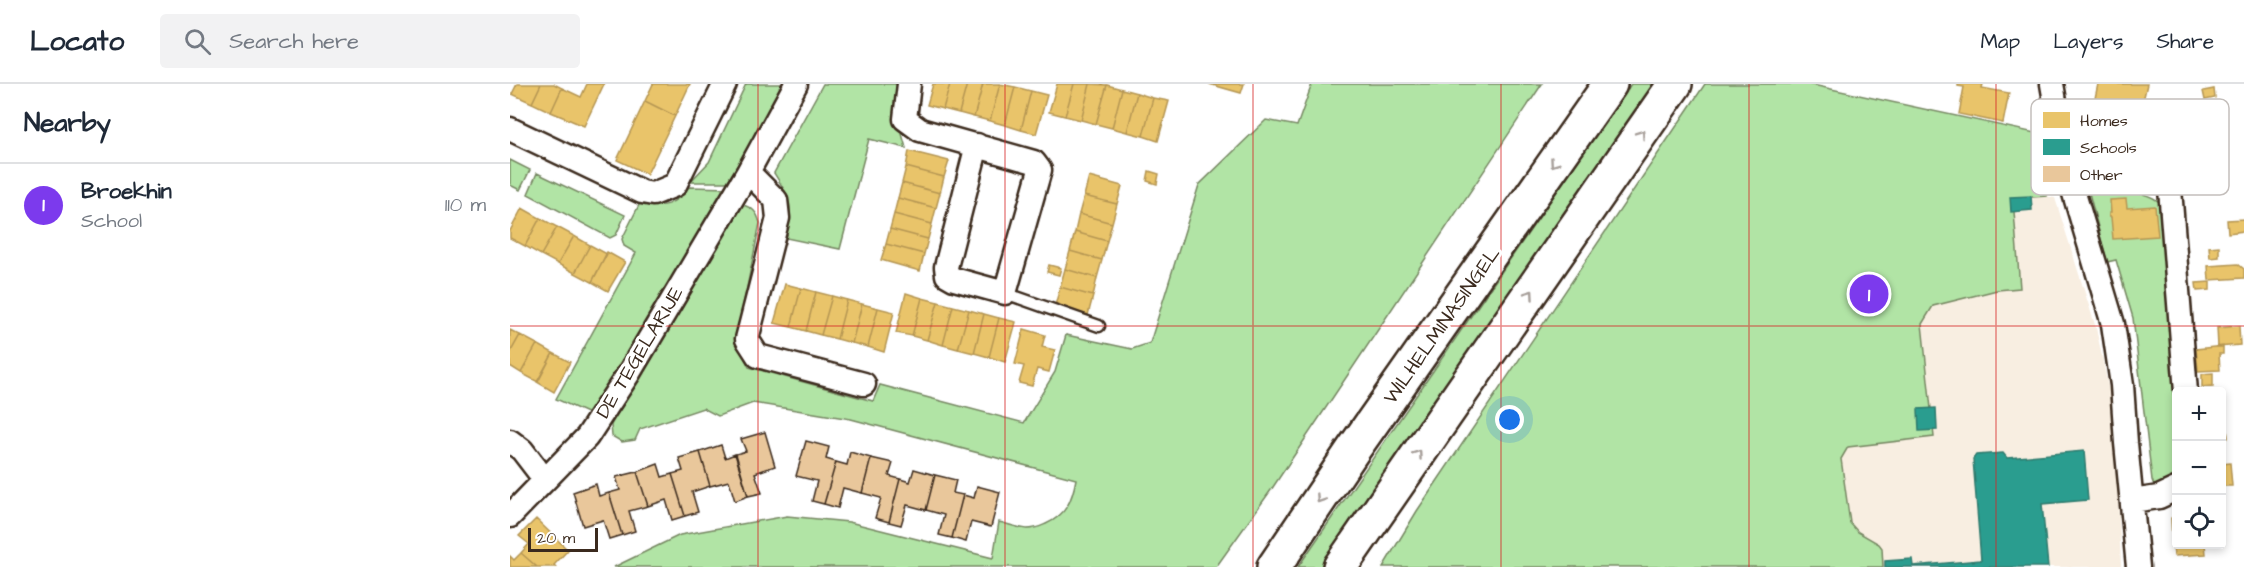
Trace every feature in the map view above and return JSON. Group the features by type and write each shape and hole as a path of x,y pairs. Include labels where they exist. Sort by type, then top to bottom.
{"main road":[{"name":"WILHELMINASINGEL","path":"1274,567 1359,441 1610,84"},
{"path":"1340,567 1675,84"},
{"path":"1352,567 1384,502"}],"street":[{"path":"510,129 642,192 653,194 675,184 725,84"},
{"name":"DE TEGELARIJE","path":"510,516 586,437 629,373 748,172 796,84"},
{"path":"909,84 905,120 920,130 977,145 1034,162 1040,170 1005,293 947,275 946,267 977,145"},
{"path":"2052,84 2055,99"},
{"path":"748,172 776,200 778,218 747,339 758,356 864,384"},
{"path":"2074,195 2113,324 2122,385 2138,567"},
{"path":"2170,195 2186,387"},
{"path":"510,441 522,450 545,480"},
{"path":"2132,501 2159,497 2172,491"}],"lane":[{"path":"1005,293 1099,326"}],"shaded area":[{"path":"1808,84 2031,132 2031,195 2047,195 2055,198 2096,328 2115,418 2121,567 1484,567"}],"green space":[{"path":"746,84 791,84 727,182 690,182 709,162"},
{"path":"823,84 901,84 895,109 906,148 869,139 840,249 786,238 790,217 788,197 774,173"},
{"path":"1312,84 1542,84 1271,490 1216,567 614,567 680,535 787,516 849,522 993,558 999,522 1027,529 1039,527 1063,512 1072,494 1076,479 851,419 753,403 718,416 703,408 640,429 635,440 622,442 612,436 611,425 732,212 743,205 746,206 754,211 760,223 736,341 749,367 873,401 880,385 1024,423 1055,372 1066,335 1132,349 1150,343 1199,185 1266,120 1297,126"},
{"path":"1631,84 1660,84 1327,567 1298,567"},
{"path":"1705,84 1808,84 2031,132 2031,195 2047,196 2017,198 2014,212 2020,288 1997,290 1933,306 1922,324 1934,437 1848,447 1841,459 1850,523 1858,532 1882,548 1883,567 1383,567 1417,511"},
{"path":"510,160 530,170 520,190 510,185"},
{"path":"537,173 625,215 616,235 610,238 528,194"},
{"path":"689,187 729,188 635,347 589,414 556,399 636,253 624,246 622,239 641,201 655,205 668,204 679,198"},
{"path":"2090,195 2146,195 2160,203 2176,387 2172,387 2172,479 2166,484 2155,488 2152,480 2133,318 2116,260 2107,262"}],"building: Homes":[{"path":"517,84 541,84 532,103 512,94"},
{"path":"541,84 554,84 562,88 551,112 532,103"},
{"path":"587,84 604,84 584,126 551,112 562,88 581,97"},
{"path":"653,84 690,84 675,116 645,101"},
{"path":"933,84 950,84 943,109 927,105"},
{"path":"950,84 967,84 959,113 943,109"},
{"path":"967,84 983,84 974,117 959,113"},
{"path":"983,84 1000,84 990,121 974,117"},
{"path":"1000,84 1015,87 1005,125 990,121"},
{"path":"1057,84 1074,84 1065,116 1049,112"},
{"path":"1074,84 1090,84 1081,120 1065,116"},
{"path":"1090,84 1107,85 1096,124 1081,120"},
{"path":"1209,84 1244,84 1241,93"},
{"path":"1958,84 1983,84 1982,88 2009,93 2003,123 1959,114 1964,87"},
{"path":"2098,84 2147,84 2144,99 2095,99"},
{"path":"1107,85 1122,89 1112,128 1096,124"},
{"path":"1015,87 1031,91 1021,130 1005,125"},
{"path":"1122,89 1137,93 1127,132 1112,128"},
{"path":"2214,89 2215,98 2205,99 2203,91"},
{"path":"1031,91 1047,95 1036,134 1021,130"},
{"path":"1137,93 1153,98 1143,136 1127,132"},
{"path":"1153,98 1169,101 1158,141 1143,136"},
{"path":"645,101 675,116 647,174 617,160"},
{"path":"909,151 949,161 944,177 906,167"},
{"path":"906,167 944,177 940,193 902,183"},
{"path":"1149,171 1159,174 1157,184 1147,181"},
{"path":"1089,177 1122,186 1117,204 1084,196"},
{"path":"902,183 940,193 936,208 898,198"},
{"path":"1084,196 1117,204 1112,223 1079,214"},
{"path":"898,198 936,208 932,224 894,214"},
{"path":"2126,199 2127,208 2155,206 2158,236 2113,239 2111,217 2109,217 2110,200"},
{"path":"522,208 540,218 525,246 510,238 510,231"},
{"path":"894,214 932,224 928,239 890,229"},
{"path":"1079,214 1112,223 1107,241 1075,232"},
{"path":"540,218 557,227 541,255 525,246"},
{"path":"2244,219 2244,231 2228,233 2227,220"},
{"path":"557,227 574,236 558,264 541,255"},
{"path":"890,229 928,239 924,254 886,244"},
{"path":"1075,232 1107,241 1102,260 1070,251"},
{"path":"574,236 590,245 575,273 558,264"},
{"path":"886,244 924,254 920,271 881,260"},
{"path":"590,245 607,254 592,282 575,273"},
{"path":"2219,246 2219,257 2210,258 2209,247"},
{"path":"1070,251 1102,260 1097,278 1065,269"},
{"path":"607,252 625,262 608,291 592,282"},
{"path":"2238,264 2244,269 2244,278 2209,280 2208,266"},
{"path":"1049,265 1061,268 1059,275 1047,272"},
{"path":"1065,269 1097,278 1093,296 1060,287"},
{"path":"2210,282 2210,290 2197,291 2196,283"},
{"path":"785,284 801,288 791,327 774,323"},
{"path":"1060,287 1093,296 1088,315 1055,306"},
{"path":"801,288 816,292 806,331 791,327"},
{"path":"816,292 832,296 821,335 806,331"},
{"path":"906,293 922,298 912,336 896,333"},
{"path":"832,296 847,300 837,339 821,335"},
{"path":"922,298 938,302 927,340 912,336"},
{"path":"847,300 862,304 852,343 837,339"},
{"path":"938,302 953,306 943,345 927,340"},
{"path":"862,304 878,308 868,347 852,343"},
{"path":"953,306 969,310 958,349 943,345"},
{"path":"878,308 894,312 884,352 868,347"},
{"path":"969,310 984,314 974,353 958,349"},
{"path":"984,314 999,318 989,357 974,353"},
{"path":"999,318 1016,322 1005,362 989,357"},
{"path":"2239,326 2240,345 2218,347 2217,328"},
{"path":"1024,329 1045,335 1042,347 1055,350 1049,372 1037,369 1032,386 1019,383 1024,366 1015,364"},
{"path":"510,330 520,335 510,353"},
{"path":"520,335 537,344 521,373 510,366 510,353"},
{"path":"537,344 553,353 538,382 521,373"},
{"path":"2223,346 2223,354 2219,354 2220,370 2198,371 2196,349"},
{"path":"553,353 570,362 554,392 537,382"},
{"path":"2213,373 2213,386 2202,387 2202,374"},
{"path":"2230,463 2232,486 2226,486 2226,464"},
{"path":"536,519 568,550 554,565 556,567 537,567 521,553 529,544 519,536"},
{"path":"2173,549 2206,549 2206,554 2174,556"},
{"path":"521,553 537,567 510,567 510,556 514,560"}],"building: Schools":[{"path":"2031,196 2032,210 2011,212 2010,197"},
{"path":"1936,408 1937,430 1919,431 1918,409"},
{"path":"2084,451 2088,500 2042,504 2048,567 1885,567 1885,561 1912,559 1913,566 1981,560 1973,459 1976,455 2003,453 2007,458"}],"building: Other":[{"path":"765,432 775,466 755,473 762,493 748,496 736,454 746,451 741,439"},
{"path":"806,441 829,447 826,459 836,462 824,504 812,501 817,481 796,476"},
{"path":"721,445 725,458 735,454 748,496 735,501 729,481 710,486 700,452"},
{"path":"700,452 710,486 692,492 698,512 685,516 672,474 683,471 679,458"},
{"path":"850,452 871,458 862,493 843,488 838,508 824,504 836,462 847,465"},
{"path":"871,458 893,463 889,476 900,479 889,522 875,518 881,498 862,493"},
{"path":"658,464 662,477 672,474 685,516 672,520 666,500 648,506 637,472"},
{"path":"914,469 935,475 926,510 907,505 901,525 889,522 900,479 910,482"},
{"path":"637,472 648,506 629,511 635,531 622,535 609,493 620,490 616,477"},
{"path":"935,475 956,480 953,493 963,495 952,538 939,535 944,515 926,510"},
{"path":"596,484 599,496 609,493 622,535 609,539 603,520 583,526 573,492"},
{"path":"977,486 1000,492 991,527 971,522 966,542 952,538 963,495 974,498"}],"place":[{"name":"Broekhin","path":"1869,294"}]}
